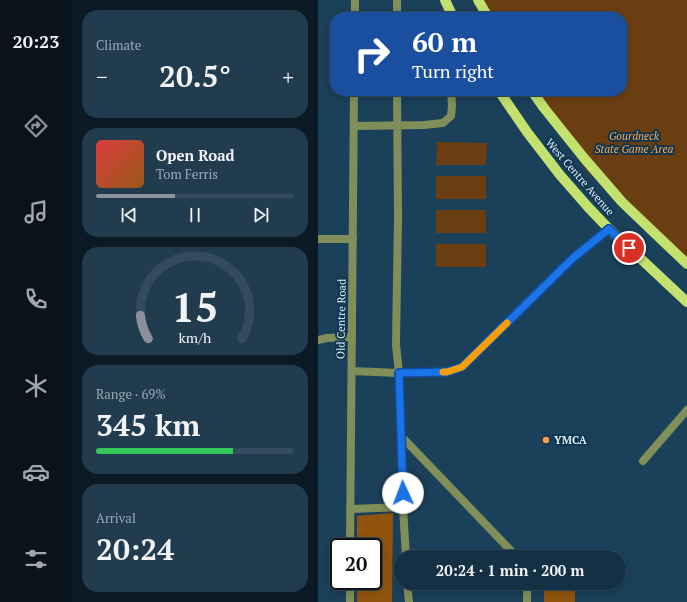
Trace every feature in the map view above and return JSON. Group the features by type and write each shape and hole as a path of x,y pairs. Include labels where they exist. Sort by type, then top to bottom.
{"main road":[{"path":"445,0 451,12"},
{"path":"478,0 485,12"},
{"name":"West Centre Avenue","path":"502,96 527,132 560,175 609,229 687,302"},
{"name":"West Centre Avenue","path":"536,96 584,158 622,202 687,264"}],"street":[{"path":"355,0 355,12"},
{"path":"397,12 398,0"},
{"name":"Old Centre Road","path":"350,538 354,96"},
{"path":"397,96 398,217 396,345 399,373 406,550"},
{"path":"354,126 424,125 443,123 451,116 451,96"},
{"path":"352,371 399,373 447,372 462,367 573,258 609,229"},
{"path":"318,239 353,239"},
{"path":"318,340 352,337"},
{"path":"643,461 687,410"},
{"path":"401,436 510,550"},
{"path":"351,509 403,507"},
{"path":"350,590 350,602"},
{"path":"408,590 409,602"},
{"path":"527,590 527,602"}],"green space":[{"name":"Gourdneck State Game Area","path":"474,0 687,0 687,264 587,171 532,96 627,96 627,12 479,12"},
{"path":"437,142 487,143 486,165 436,165"},
{"path":"436,176 486,176 486,199 436,199"},
{"path":"436,210 486,210 486,233 436,233"},
{"path":"436,244 486,244 486,267 436,267"}],"shaded area":[{"path":"393,513 392,602 357,602 357,590 382,590 382,538 357,538 357,516"},
{"path":"544,590 575,590 575,602 544,602"}],"slow traffic":[{"path":"443,372 462,367 507,323"}],"place":[{"name":"YMCA","path":"546,440"}],"route":[{"path":"403,493 399,373 447,372 462,367 573,258 609,229 629,248"}]}
